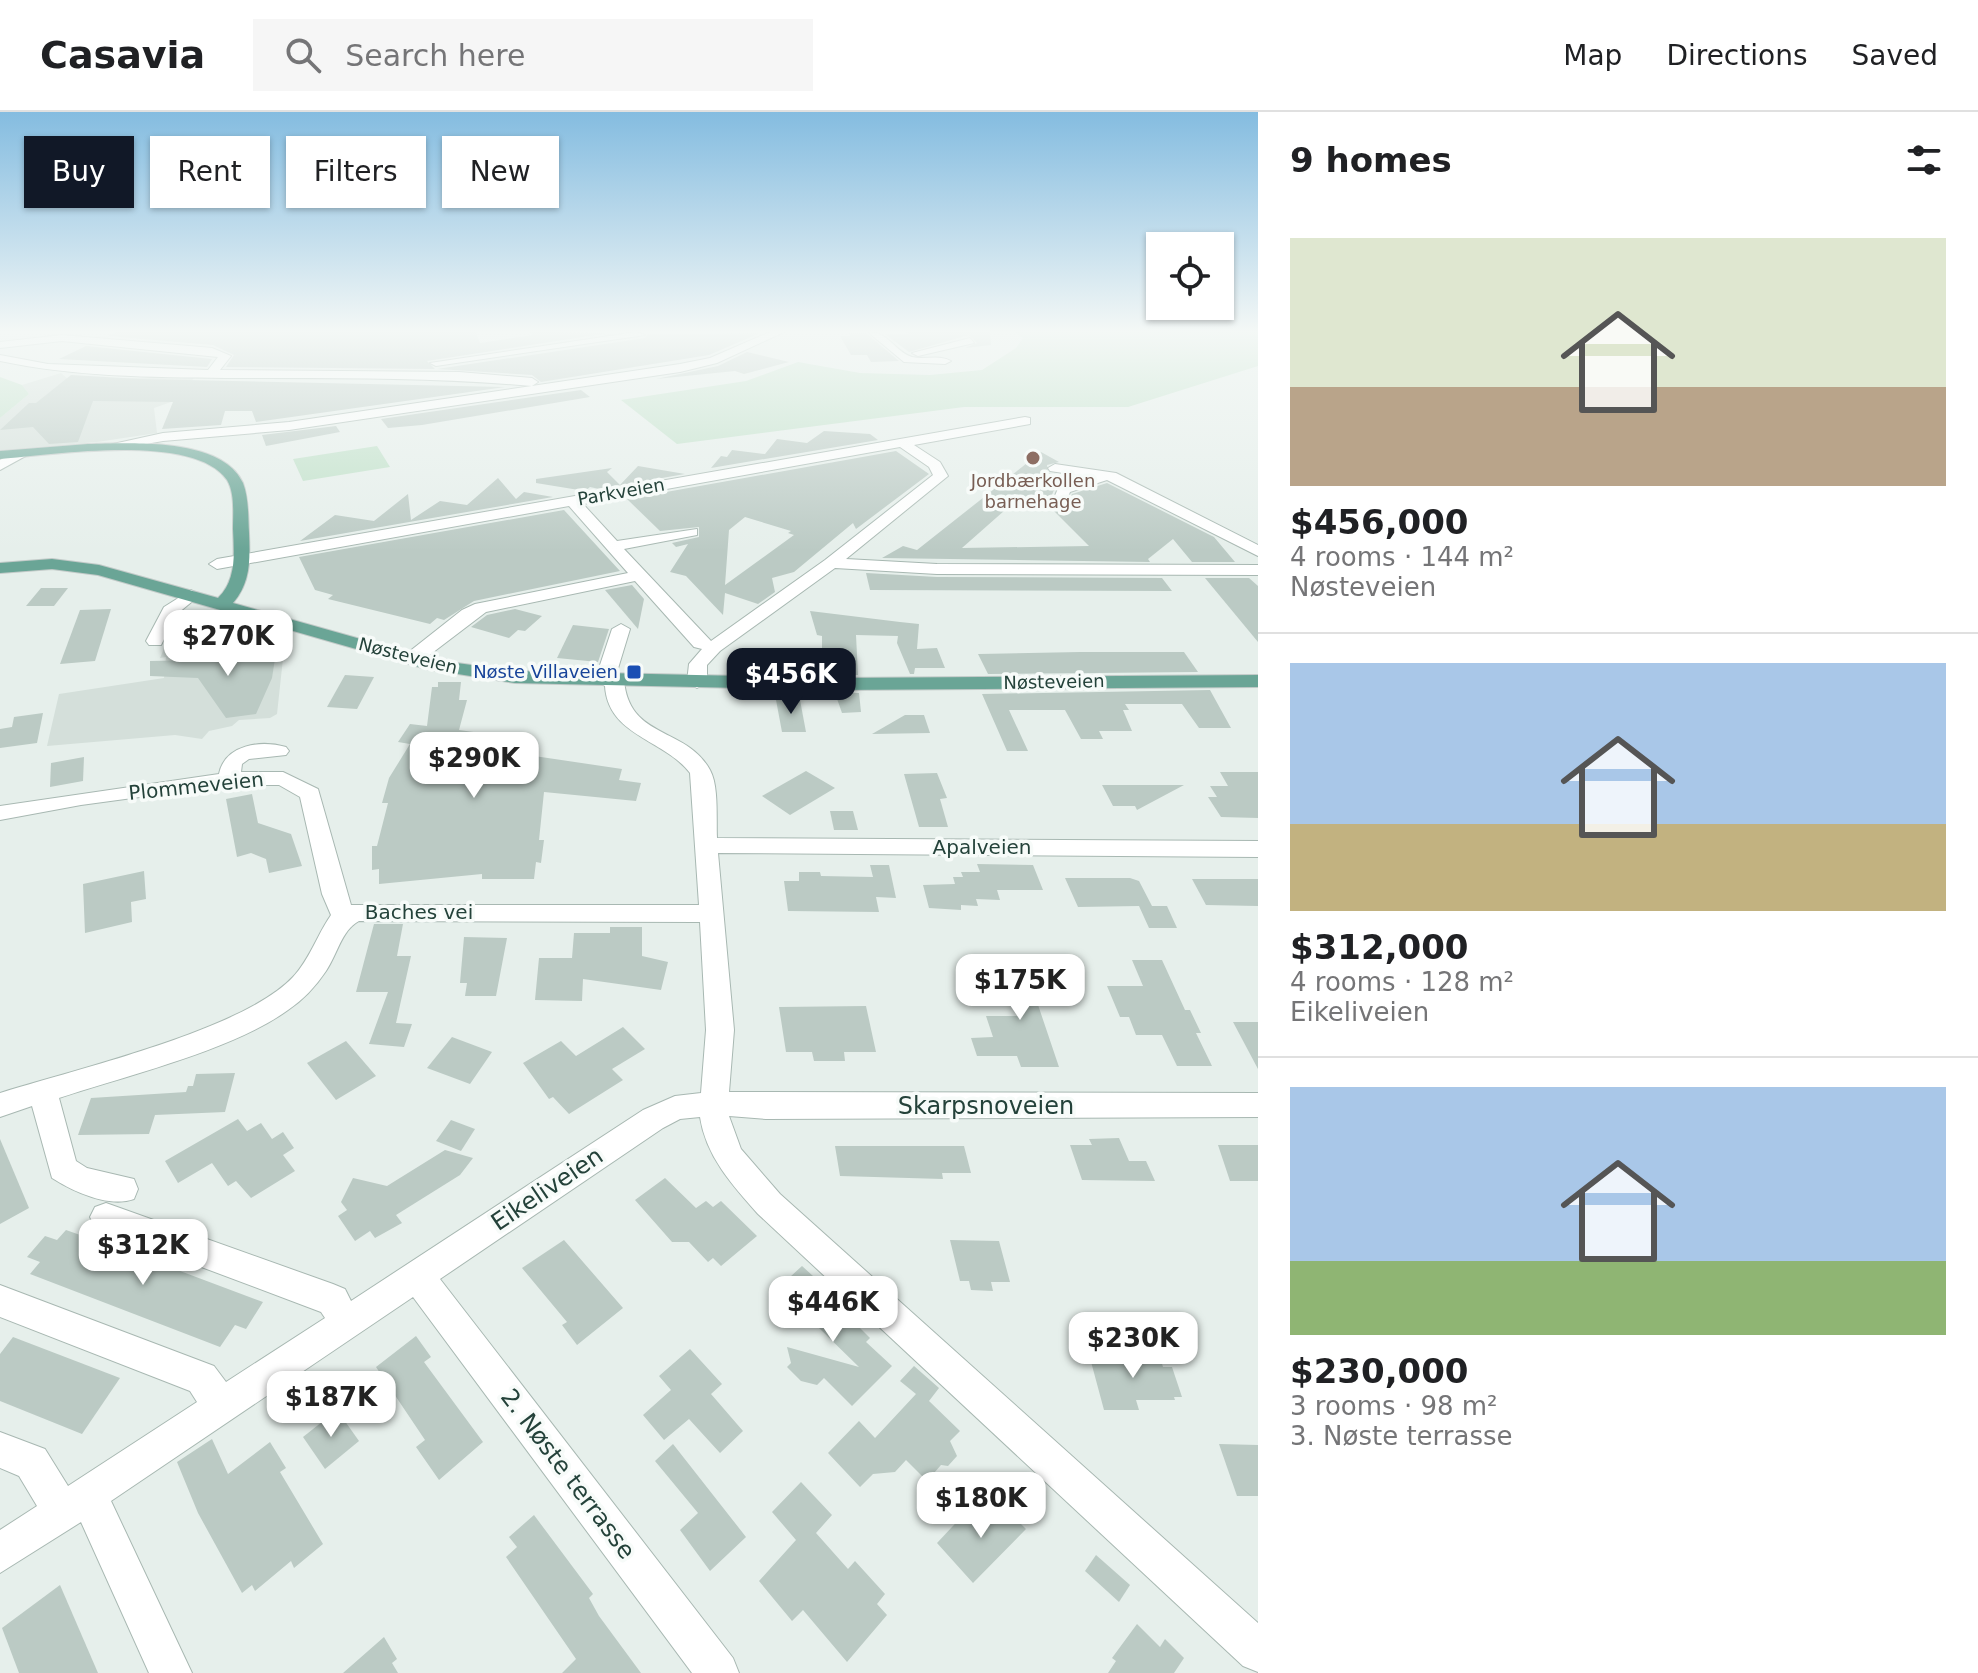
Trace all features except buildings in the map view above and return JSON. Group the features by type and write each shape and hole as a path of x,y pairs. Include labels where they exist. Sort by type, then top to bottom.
{"main road":[{"path":"0,455 111,446 172,450 204,458 227,471 237,489 243,573 222,604"},
{"name":"Nøsteveien","path":"0,568 52,564 87,568 412,659 497,675 697,682 1258,681"},
{"path":"197,597 241,564"}],"street":[{"path":"111,446 163,437 289,426 432,405"},
{"name":"Parkveien","path":"217,564 241,564 572,501 1025,421"},
{"path":"697,682 698,664 714,647 831,563 942,474 935,465 901,442"},
{"path":"0,466 24,453"},
{"path":"1055,468 1111,476 1258,551"},
{"path":"1059,503 1064,489 1111,476"},
{"path":"572,501 616,546 700,643 714,647"},
{"path":"616,546 691,532"},
{"path":"831,563 907,569 1258,570"},
{"path":"412,659 468,614 481,608 641,575"},
{"path":"155,641 170,611 197,597"},
{"path":"621,629 609,680 618,707 627,720 687,757 701,772 720,1030 713,1121 719,1142 733,1165 769,1204 1258,1651"},
{"path":"229,779 232,761 244,753 279,751"},
{"name":"Plommeveien","path":"0,813 81,798 229,779 283,778 310,794 334,894 344,917"},
{"name":"Apalveien","path":"706,845 1258,849"},
{"name":"Baches vei","path":"0,1105 211,1036 278,1004 301,985 318,963 344,917 373,910 711,914"},
{"path":"43,1092 63,1169 80,1180 123,1189"},
{"name":"Skarpsnoveien","path":"714,1103 766,1107 1258,1105"},
{"name":"Eikeliveien","path":"0,1553 653,1119 675,1108 714,1103"},
{"path":"106,1217 333,1300 346,1324"},
{"name":"2. Nøste terrasse","path":"417,1275 718,1673"},
{"path":"0,1301 202,1378 220,1405"},
{"path":"0,1450 32,1462 75,1503 171,1673"}],"shaded area":[{"path":"16,405 163,405 154,408 157,433 97,442 0,450 0,418"},
{"path":"191,612 195,619 285,640 277,714 270,718 239,720 232,726 209,731 202,739 175,735 47,746 59,694 164,678 166,657 160,658 178,618"}],"green space":[{"path":"0,405 16,405 0,418"},
{"path":"627,405 1135,405 964,407 677,444"},
{"path":"377,446 390,467 303,481 293,459"}],"place":[{"name":"Jordbærkollen barnehage","path":"1033,458"},
{"name":"Nøste Villaveien","path":"634,672"}]}
